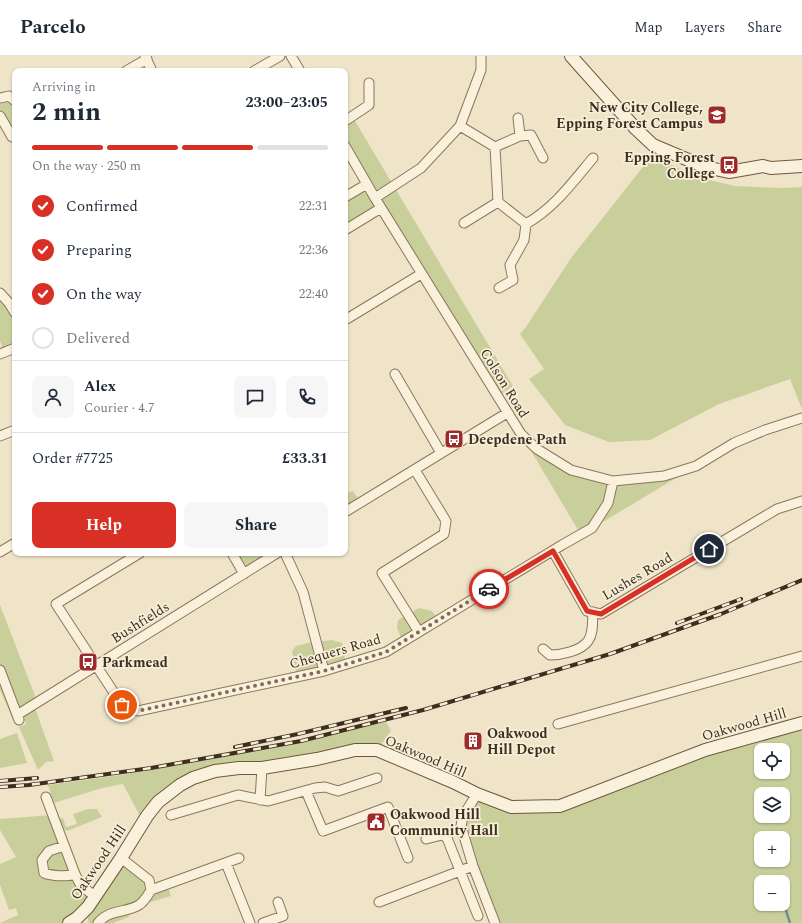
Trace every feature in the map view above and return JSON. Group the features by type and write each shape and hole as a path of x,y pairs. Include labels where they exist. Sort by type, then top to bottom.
{"street":[{"path":"259,68 280,56"},
{"path":"291,56 298,68"},
{"path":"375,198 421,168 460,126 480,70 481,56"},
{"path":"571,56 636,129 653,145 705,167 729,172 762,166 771,168 802,166"},
{"path":"131,68 146,58 151,68"},
{"path":"348,119 369,105 369,83"},
{"path":"0,98 9,96 12,98"},
{"path":"0,116 12,135"},
{"path":"518,118 520,136"},
{"path":"460,126 495,147"},
{"path":"495,147 520,136 531,135 543,158"},
{"path":"495,147 498,202 526,224"},
{"name":"Colson Road","path":"348,151 381,208 520,434 537,448 571,470 613,481 664,476 696,466 734,443 765,430 802,418"},
{"path":"526,224 540,216 560,198 593,158"},
{"path":"348,195 367,184"},
{"path":"464,223 498,202"},
{"path":"348,228 381,208"},
{"path":"499,288 512,280 510,266 524,240 526,224"},
{"path":"348,318 422,274"},
{"path":"0,293 12,308"},
{"path":"0,354 12,349"},
{"path":"395,374 441,453"},
{"path":"348,510 507,413"},
{"path":"0,436 12,431"},
{"path":"415,470 446,521 444,534 382,573 419,632"},
{"name":"Chequers Road","path":"135,556 56,604 122,705 138,711 324,671 386,652 592,528 608,503 613,481"},
{"name":"Lushes Road","path":"553,551 587,611 601,614 777,509 802,501"},
{"path":"0,552 12,544"},
{"path":"234,556 244,574"},
{"name":"Bushfields","path":"0,670 18,717 96,666 272,556"},
{"path":"286,556 303,592 324,671"},
{"path":"543,649 550,655 557,655 574,650 588,641 592,632 593,612"},
{"path":"558,724 802,656"},
{"name":"Oakwood Hill","path":"69,923 77,918 88,907 122,858 147,816 158,802 180,785 193,778 215,771 239,768 262,768 355,750 377,750 453,782 477,794 511,807 560,806 705,750 802,723"},
{"path":"260,800 262,768"},
{"path":"171,815 238,795 268,802 315,788 325,787 338,791 377,778"},
{"path":"306,790 323,831 388,807 408,858"},
{"path":"477,794 463,816 461,826 473,866 494,923"},
{"path":"46,797 75,874 81,886 95,896"},
{"path":"426,839 442,835 447,838 478,916"},
{"path":"64,846 49,851 42,860 42,868 44,872 48,874 68,876 75,874"},
{"path":"122,858 149,880 151,890"},
{"path":"98,923 106,915 139,905 151,890 239,858"},
{"path":"226,863 250,923"},
{"path":"379,902 473,866"},
{"path":"263,923 283,916 278,902"}],"green space":[{"path":"0,98 12,100 12,131 0,116"},
{"path":"352,116 513,386 497,397 381,208 348,228 348,195 367,184 348,151 348,119"},
{"path":"654,153 672,165 696,177 735,186 783,188 802,187 802,409 790,379 719,404 650,440 609,442 565,425 529,379 544,369 520,334 571,258"},
{"path":"0,293 12,309 12,349 4,352 0,341"},
{"path":"521,434 571,470 613,481 696,466 581,535"},
{"path":"353,491 361,503 348,510 348,492"},
{"path":"234,556 272,556 244,574"},
{"path":"0,605 37,701 17,715 13,720 0,690"},
{"path":"419,608 432,611 439,620 403,642 397,628 398,620"},
{"path":"332,640 342,643 346,664 297,677 292,651 296,646"},
{"path":"35,708 54,761 46,762 38,770 19,727 26,724 23,717"},
{"path":"386,722 391,731 377,750 193,778 183,776 170,785 160,795 141,818 123,784 102,788 54,803 48,785 121,775"},
{"path":"802,730 802,923 495,923 473,866 463,816 477,794 511,807 560,806 634,778 727,750"},
{"path":"17,733 27,763 0,768 0,739"},
{"path":"88,809 97,809 102,817 67,831 61,825 59,819 63,818 66,827 77,824 73,814"},
{"path":"52,815 63,845 48,850 42,869 71,877 94,897 67,923 0,923 18,915 16,908 9,910 0,885 0,864 16,857 0,830 0,819"},
{"path":"64,846 75,874 48,874 45,855"},
{"path":"121,858 140,872 151,890 167,884 171,896 127,909 129,917 113,923 89,923 85,910"}],"waterway":[{"path":"786,911 790,923"}],"railway":[{"path":"0,787 29,785 151,768 301,741 423,710 610,654 721,614 802,580"},
{"path":"677,623 741,599"},
{"path":"235,747 298,734 406,708"},
{"path":"0,781 37,778"}],"way so far":[{"path":"122,705 138,711 324,671 386,652 489,589"}],"place":[{"name":"New City College, Epping Forest Campus","path":"717,115"},
{"name":"Epping Forest College","path":"729,165"},
{"name":"Deepdene Path","path":"454,439"},
{"name":"Parkmead","path":"88,662"},
{"name":"Oakwood Hill Depot","path":"473,741"},
{"name":"Oakwood Hill Community Hall","path":"376,822"}],"route":[{"path":"489,589 553,551 587,611 601,614 709,549"}]}
